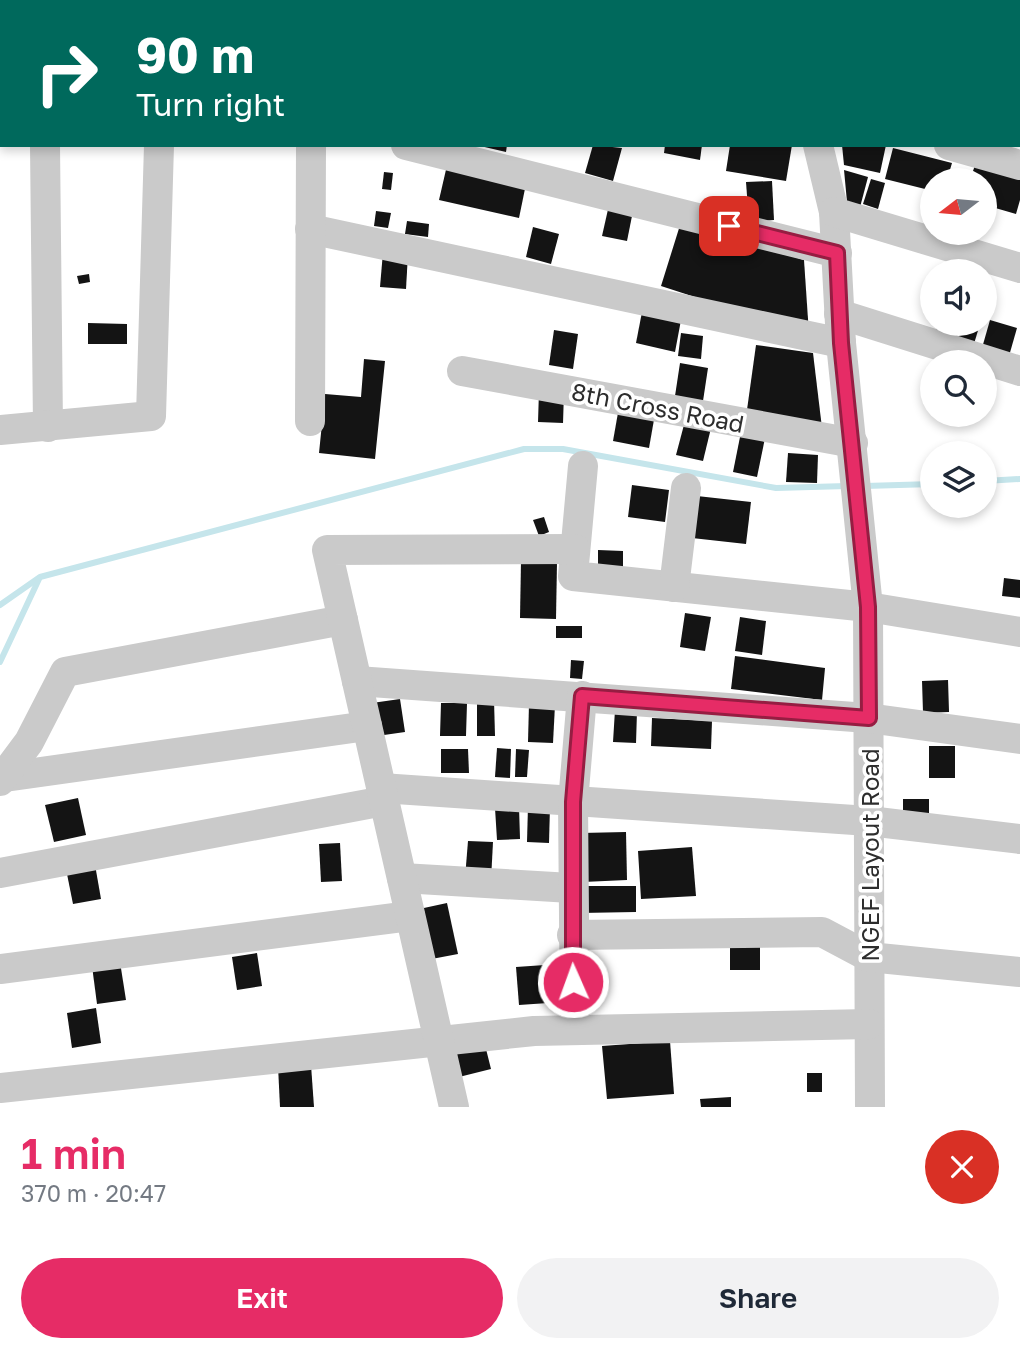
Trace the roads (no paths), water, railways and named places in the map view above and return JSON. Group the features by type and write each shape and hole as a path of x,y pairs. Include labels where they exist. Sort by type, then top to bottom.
{"street":[{"path":"45,147 48,427"},
{"path":"0,430 151,416 159,147"},
{"path":"310,421 311,147"},
{"path":"414,147 837,253"},
{"name":"NGEF Layout Road","path":"818,147 834,212 841,343 868,607 870,1107"},
{"path":"956,147 1020,165"},
{"path":"834,212 1020,268"},
{"path":"310,229 841,343"},
{"path":"839,314 1020,371"},
{"name":"8th Cross Road","path":"462,371 853,443"},
{"path":"583,466 573,576 868,607 1020,632"},
{"path":"674,587 686,488"},
{"path":"454,1107 327,550 575,549"},
{"path":"3,779 29,742 65,672 343,620"},
{"path":"357,681 869,718 1020,740"},
{"path":"575,1030 571,888 573,802 582,696"},
{"path":"3,779 367,726"},
{"path":"0,873 382,794 573,802 869,821 1020,839"},
{"path":"402,878 571,888"},
{"path":"0,969 410,916"},
{"path":"572,935 822,932 869,957 1020,972"},
{"path":"0,1088 534,1031 869,1024"}],"waterway":[{"path":"0,605 40,577 524,449 563,449 776,488 847,486"},
{"path":"997,480 1020,479"},
{"path":"865,486 920,484"},
{"path":"0,662 39,579"}]}
